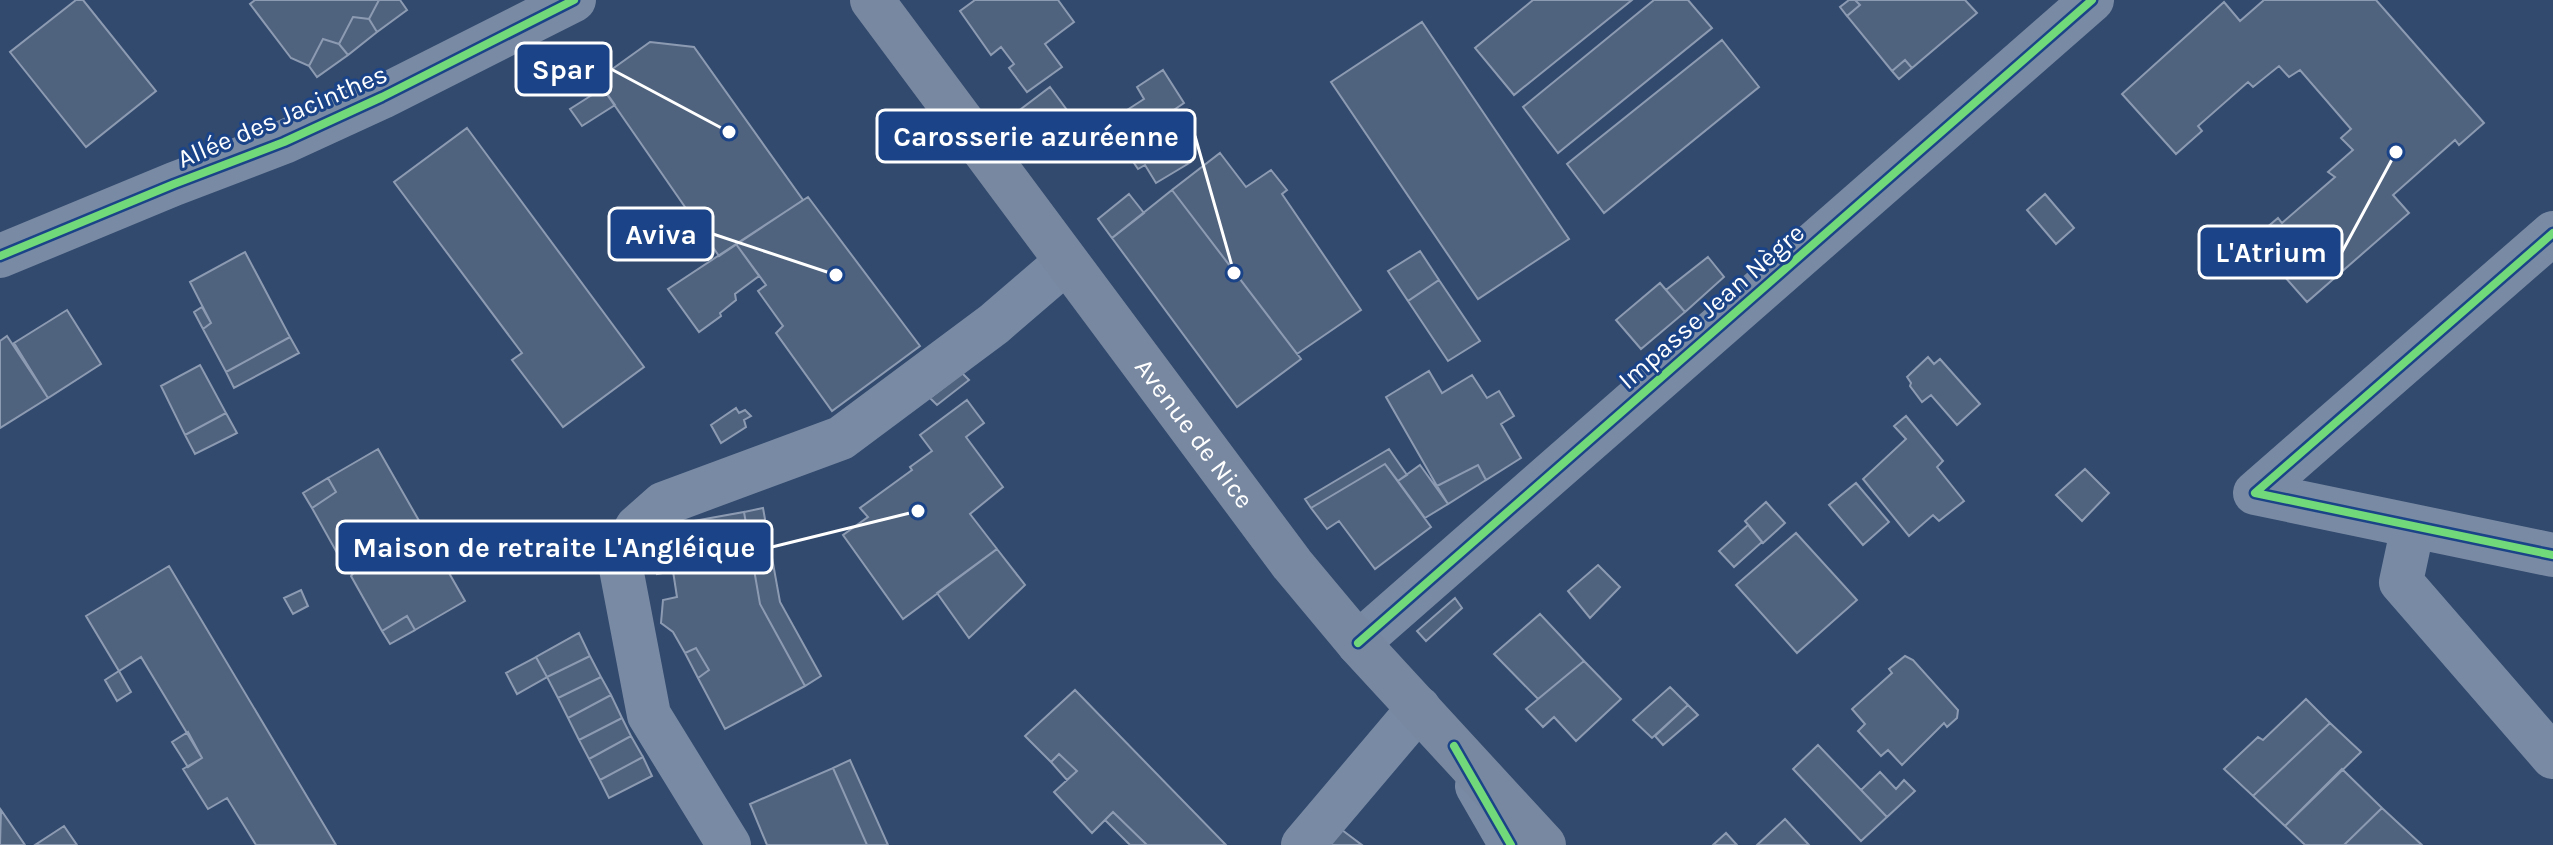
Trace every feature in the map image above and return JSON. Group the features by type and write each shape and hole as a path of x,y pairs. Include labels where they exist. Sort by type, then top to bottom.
{"main road":[{"name":"Avenue de Nice","path":"872,0 1292,564 1358,643 1544,845"}],"street":[{"name":"Allée des Jacinthes","path":"0,256 284,142 382,97 574,0"},
{"name":"Impasse Jean Nègre","path":"1358,643 2092,0"},
{"path":"2553,233 2255,493 2553,555"},
{"path":"729,845 649,715 619,558 637,527 663,504 841,438 994,324 1066,262"},
{"path":"2413,526 2401,582 2553,757"},
{"path":"1303,845 1419,708"},
{"path":"1454,746 1511,845"}],"building":[{"path":"76,0 83,0 156,91 86,147 10,52"},
{"path":"255,0 379,0 369,19 353,17 339,44 323,39 309,66 291,58 250,4"},
{"path":"379,0 400,0 407,10 377,32 369,19"},
{"path":"975,0 1058,0 1074,22 1045,44 1062,67 1027,92 1009,68 1014,64 1001,47 991,55 960,11"},
{"path":"1533,0 1632,0 1514,95 1475,48"},
{"path":"1654,0 1688,0 1712,28 1558,153 1523,107"},
{"path":"1849,0 1855,0 1860,5 1847,16 1840,7"},
{"path":"1855,0 1965,0 1977,13 1912,68 1905,60 1892,71 1847,16 1860,5"},
{"path":"2264,0 2376,0 2484,123 2459,145 2455,140 2393,195 2409,213 2307,302 2252,240 2278,218 2282,223 2335,177 2328,172 2353,150 2341,138 2351,129 2300,70 2289,77 2279,66 2253,87 2248,82 2198,126 2202,131 2176,154 2122,94 2224,2 2240,21"},
{"path":"353,17 369,19 377,32 348,55 339,44"},
{"path":"1422,22 1569,239 1478,299 1331,82"},
{"path":"323,39 339,44 348,55 317,77 309,66"},
{"path":"1722,40 1759,87 1604,213 1567,164"},
{"path":"650,42 694,47 803,200 719,256 597,80"},
{"path":"1905,60 1912,68 1899,79 1892,71"},
{"path":"1163,70 1184,103 1162,118 1191,162 1156,183 1145,165 1138,169 1107,123 1144,99 1137,87"},
{"path":"1050,87 1067,110 1034,135 1017,112"},
{"path":"603,88 615,105 582,126 570,109"},
{"path":"467,128 644,367 563,427 512,360 522,353 394,182"},
{"path":"1220,153 1246,187 1271,170 1287,190 1282,194 1361,310 1297,354 1172,190"},
{"path":"1172,190 1301,359 1237,407 1112,238"},
{"path":"1129,194 1144,213 1112,238 1098,219"},
{"path":"2045,194 2074,228 2056,244 2027,210"},
{"path":"808,197 920,346 832,411 776,333 783,326 758,291 766,285 736,244"},
{"path":"736,244 759,276 735,294 736,300 720,313 721,316 699,332 668,289"},
{"path":"1420,251 1439,280 1408,301 1388,271"},
{"path":"245,252 290,337 226,372 203,329 211,323 190,282"},
{"path":"1708,257 1724,277 1685,312 1666,290"},
{"path":"1439,280 1480,341 1448,361 1408,301"},
{"path":"1660,283 1685,312 1641,349 1616,320"},
{"path":"202,307 211,323 203,329 194,312"},
{"path":"67,310 101,364 48,398 14,343"},
{"path":"7,336 48,398 0,428 0,341"},
{"path":"290,337 299,353 234,388 226,372"},
{"path":"1928,357 1934,364 1940,359 1980,404 1957,425 1931,395 1922,402 1910,386 1907,377"},
{"path":"200,365 226,413 185,435 161,386"},
{"path":"1429,371 1442,393 1472,375 1487,398 1499,391 1514,416 1501,424 1521,458 1486,480 1478,465 1437,486 1386,397"},
{"path":"962,373 969,380 937,405 930,398"},
{"path":"967,400 984,423 966,437 1003,487 970,514 997,549 903,619 843,535 868,517 860,508 912,470 910,467 932,451 920,435"},
{"path":"736,408 739,413 745,410 751,416 744,420 746,427 721,443 711,425"},
{"path":"226,413 237,433 195,454 185,435"},
{"path":"1906,416 1943,461 1937,467 1964,501 1939,521 1933,515 1909,536 1863,479 1906,439 1894,426"},
{"path":"378,449 465,601 415,630 407,616 382,631 351,576 360,565 356,557 341,560 312,508 336,492 328,478"},
{"path":"1389,449 1407,475 1398,481 1385,464 1311,508 1305,499"},
{"path":"1385,464 1431,527 1375,569 1339,521 1327,529 1311,508"},
{"path":"1420,465 1448,504 1425,518 1398,481"},
{"path":"1478,465 1486,480 1448,504 1437,486"},
{"path":"2085,469 2109,493 2082,521 2056,495"},
{"path":"328,478 336,492 312,508 303,493"},
{"path":"1856,483 1889,522 1863,545 1829,505"},
{"path":"1766,502 1785,523 1763,543 1745,521"},
{"path":"763,508 780,602 821,676 805,686 760,604 744,512"},
{"path":"744,512 760,604 805,686 725,729 698,678 709,670 696,648 685,653 673,632 661,623 663,600 677,597 673,571 657,574 649,529"},
{"path":"1748,525 1762,542 1734,567 1719,551"},
{"path":"1796,533 1857,600 1797,653 1736,585"},
{"path":"997,549 1025,585 969,638 937,593"},
{"path":"1598,565 1620,587 1590,618 1568,591"},
{"path":"169,566 336,845 256,845 227,798 208,809 183,769 202,758 141,657 119,671 86,616"},
{"path":"301,590 308,606 293,614 284,598"},
{"path":"1455,598 1462,608 1426,641 1417,631"},
{"path":"1540,614 1584,661 1538,699 1494,654"},
{"path":"407,616 415,630 390,644 382,631"},
{"path":"579,633 590,656 547,677 536,657"},
{"path":"696,648 709,670 698,678 685,653"},
{"path":"590,656 601,677 558,698 547,677"},
{"path":"1905,656 1913,660 1958,710 1957,718 1947,727 1944,723 1902,765 1888,750 1881,756 1858,731 1865,724 1852,709 1892,673 1889,669"},
{"path":"536,657 547,677 517,694 506,673"},
{"path":"1584,661 1621,699 1576,741 1554,717 1543,727 1526,709"},
{"path":"119,671 131,692 117,701 105,680"},
{"path":"601,677 611,695 568,718 558,698"},
{"path":"1670,687 1688,705 1652,738 1633,720"},
{"path":"1075,690 1226,845 1147,845 1113,812 1092,833 1054,792 1077,771 1059,754 1051,762 1025,736"},
{"path":"611,695 622,718 579,740 568,718"},
{"path":"2306,699 2330,723 2253,796 2224,769 2258,737 2263,740"},
{"path":"1688,705 1698,715 1663,745 1655,736"},
{"path":"622,718 631,736 589,759 579,740"},
{"path":"2330,723 2361,752 2285,826 2253,796"},
{"path":"188,732 202,758 188,767 172,742"},
{"path":"631,736 643,757 600,780 589,759"},
{"path":"1818,745 1887,817 1861,841 1793,769"},
{"path":"1059,754 1077,771 1067,780 1051,762"},
{"path":"643,757 652,776 609,798 600,780"},
{"path":"850,760 888,845 867,845 833,768"},
{"path":"833,768 867,845 767,845 750,804"},
{"path":"2342,769 2382,808 2344,845 2305,845 2285,826"},
{"path":"1880,772 1896,789 1904,780 1915,791 1887,817 1861,790"},
{"path":"2382,808 2422,845 2344,845"},
{"path":"1,810 25,845 0,845"},
{"path":"1113,812 1147,845 1130,845 1105,820"},
{"path":"1785,819 1809,845 1757,845"},
{"path":"64,826 77,845 35,845"},
{"path":"1342,830 1362,845 1329,845"},
{"path":"1726,833 1737,845 1713,845"}],"cycle path":[{"path":"0,256 284,142 382,97 574,0"},
{"path":"1358,643 2092,0"},
{"path":"2553,233 2255,493 2553,555"},
{"path":"1454,746 1511,845"}],"place":[{"name":"Spar","path":"729,132"},
{"name":"L'Atrium","path":"2396,152"},
{"name":"Carosserie azuréenne","path":"1234,273"},
{"name":"Aviva","path":"836,275"},
{"name":"Maison de retraite L'Angléique","path":"918,511"}]}
